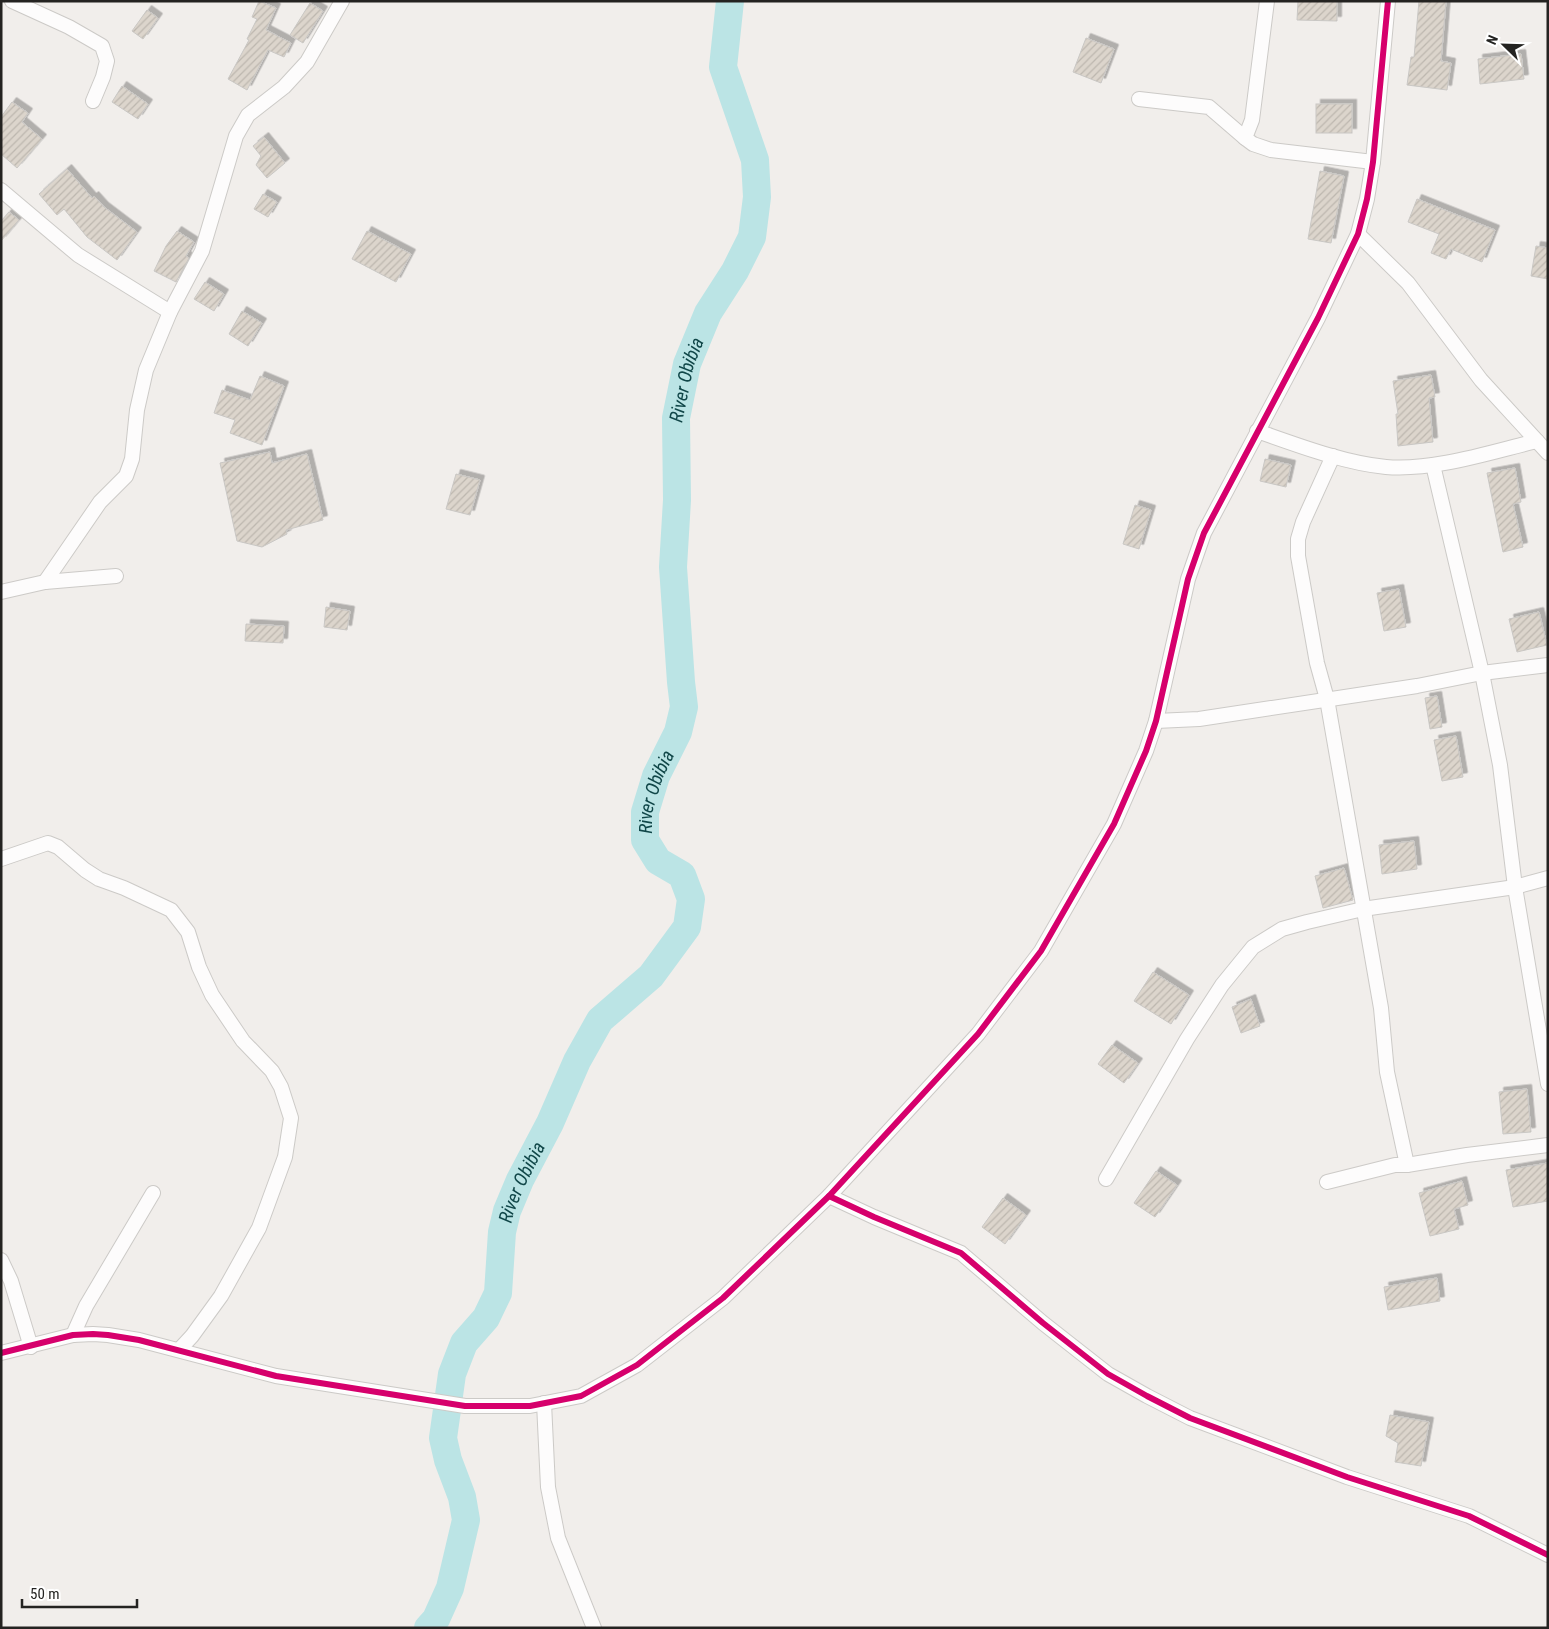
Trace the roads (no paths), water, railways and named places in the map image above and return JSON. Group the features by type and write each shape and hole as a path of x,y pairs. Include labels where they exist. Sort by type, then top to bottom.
{"street":[{"path":"12,1 69,27 102,46 107,61 103,77 93,101"},
{"path":"45,582 100,502 126,476 132,459 136,410 146,370 170,312 202,251 236,136 248,115 284,87 306,62 342,1"},
{"path":"1245,138 1254,111 1267,1"},
{"path":"1,1353 73,1336 92,1334 139,1340 276,1376 466,1406 530,1406 580,1396 637,1365 723,1298 829,1196 978,1034 1041,951 1114,824 1146,751 1156,721 1188,579 1204,533 1318,318 1358,234 1367,199 1373,162 1388,1"},
{"path":"1139,99 1208,107 1253,144 1272,150 1373,162"},
{"path":"1,190 78,255 170,312"},
{"path":"1358,234 1408,283 1481,380 1548,453"},
{"path":"1257,431 1333,456 1387,467 1433,466 1537,441"},
{"path":"1333,456 1302,522 1298,539 1298,556 1317,662 1327,699 1381,1008 1388,1072 1407,1165"},
{"path":"1433,466 1482,673 1500,765 1515,886 1548,1084"},
{"path":"1,592 45,582 116,576"},
{"path":"1156,721 1199,719 1417,686 1482,673 1548,666"},
{"path":"1,859 48,843 58,847 85,870 99,879 124,888 171,910 188,932 199,967 212,995 243,1041 272,1071 281,1087 291,1118 285,1157 259,1228 221,1296 192,1336 179,1350"},
{"path":"1106,1179 1187,1039 1222,985 1253,947 1282,930 1307,922 1363,909 1515,886 1548,878"},
{"path":"1327,1182 1395,1165 1407,1165 1548,1145"},
{"path":"73,1336 86,1306 153,1193"},
{"path":"829,1196 961,1253 1108,1374 1190,1418 1347,1477 1469,1516 1548,1555"},
{"path":"1,1260 11,1281 31,1347"},
{"path":"544,1403 548,1487 558,1538 594,1628"}],"waterway":[{"name":"River Obibia","path":"428,1628 436,1619 450,1588 466,1520 462,1497 448,1460 443,1438 452,1374 464,1343 486,1318 498,1293 502,1232 507,1211 520,1180 550,1123 577,1061 600,1020 651,976 687,927 691,899 682,875 658,861 645,840 645,812 656,776 678,732 684,707 673,567 677,500 676,418 687,364 708,313 735,271 752,237 757,197 755,160 723,67 730,1"}]}
